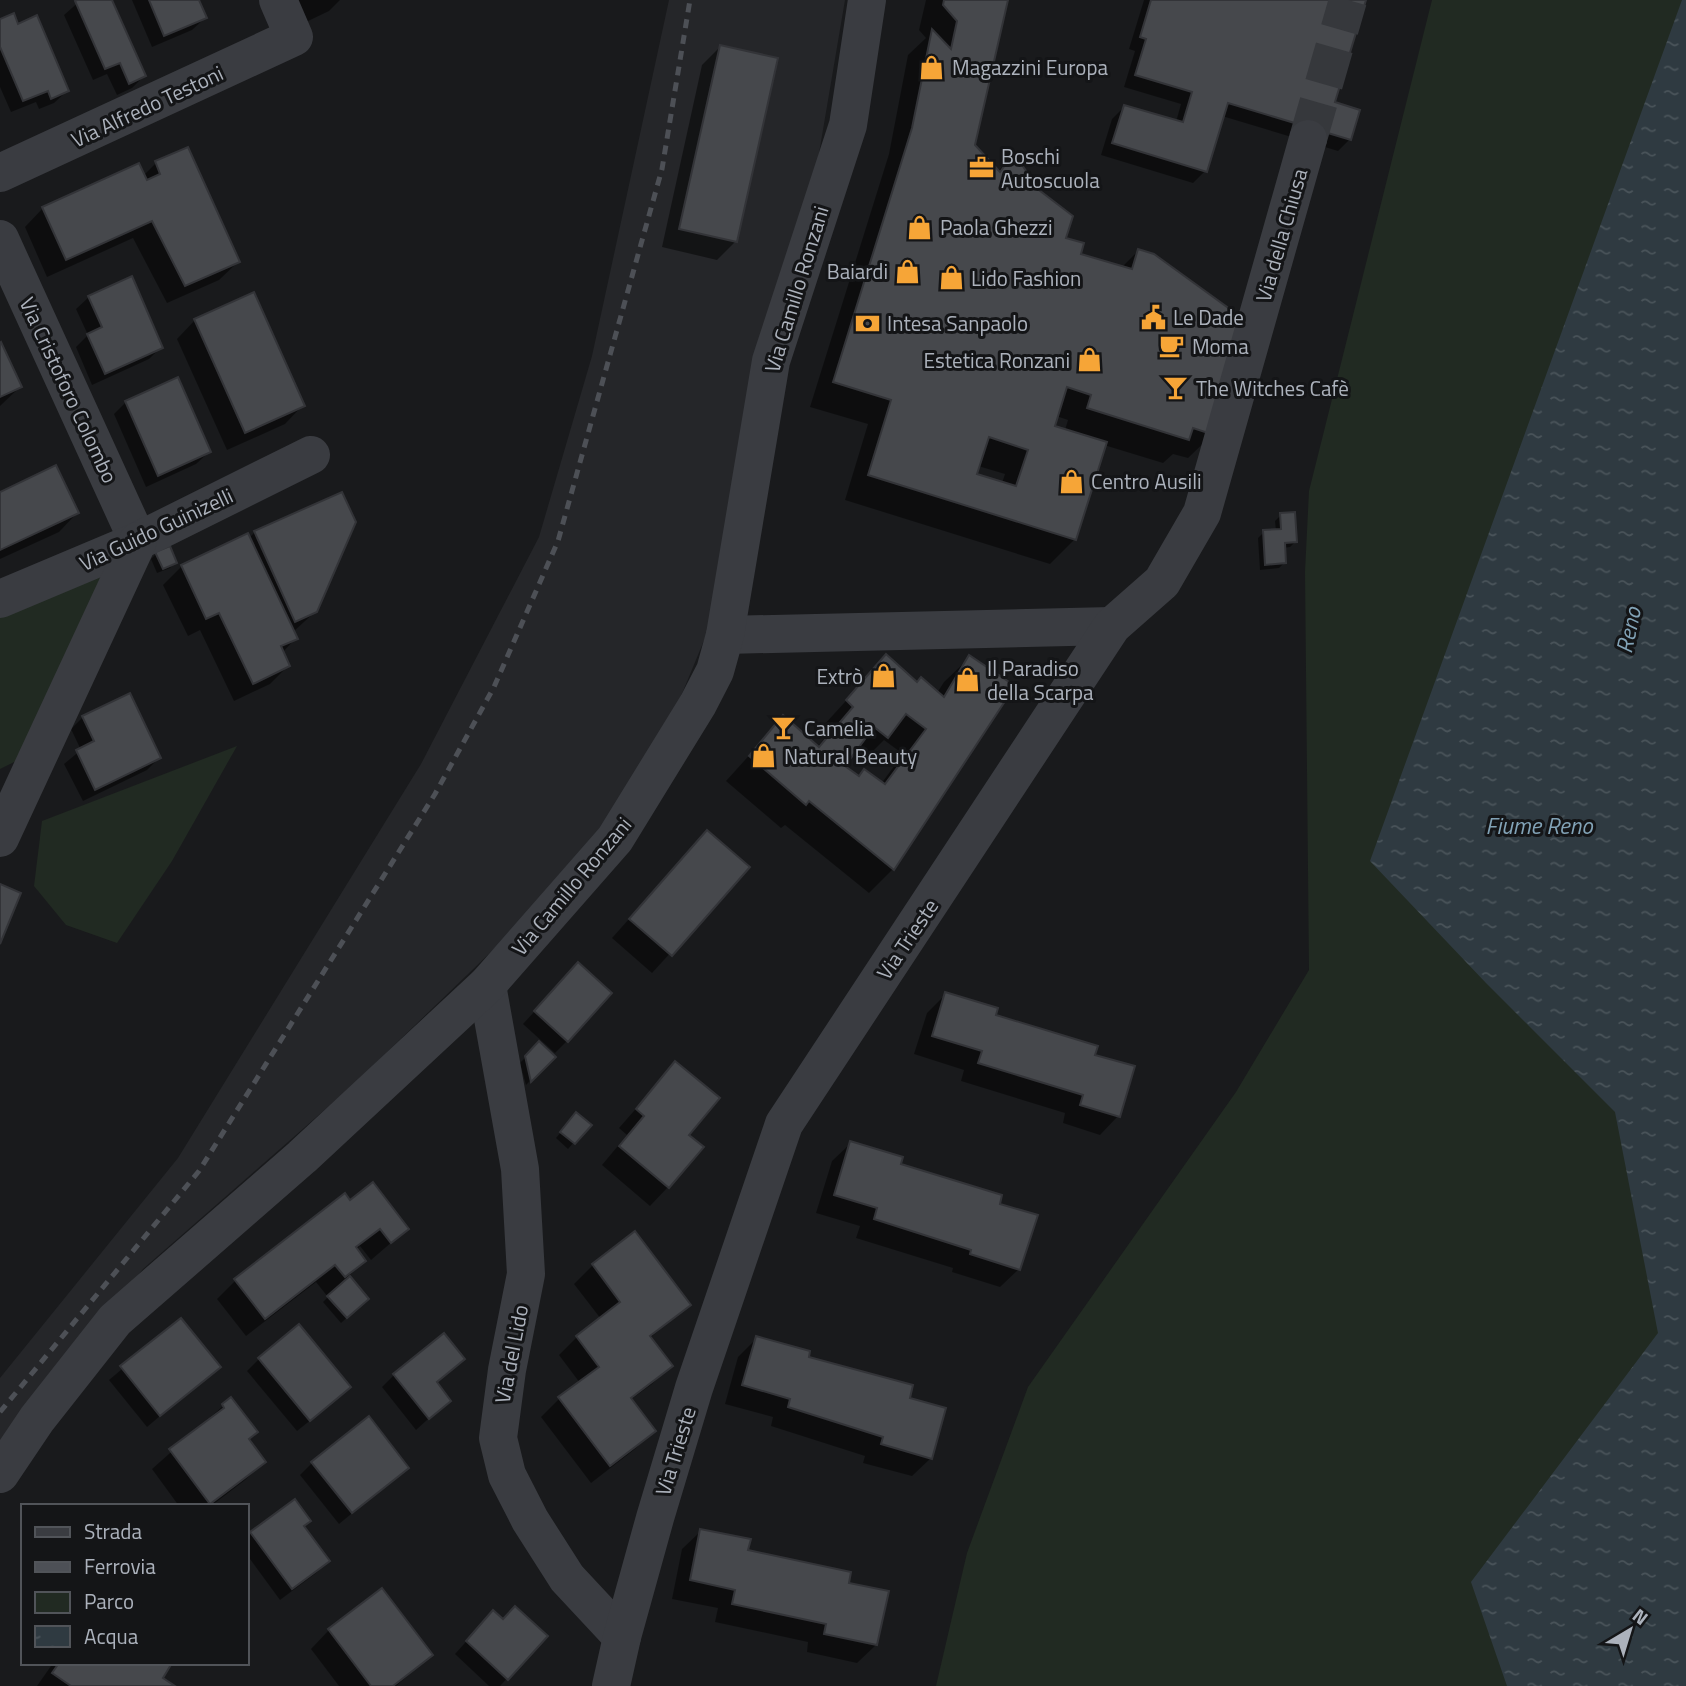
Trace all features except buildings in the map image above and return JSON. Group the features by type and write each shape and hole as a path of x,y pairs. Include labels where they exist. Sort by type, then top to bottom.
{"street":[{"name":"Via Alfredo Testoni","path":"0,173 294,37 278,0"},
{"name":"Via Camillo Ronzani","path":"0,1474 37,1419 115,1320 302,1157 487,985 615,839 698,704 715,671 725,635 771,360 848,125 867,0"},
{"name":"Via della Chiusa","path":"1112,626 1162,582 1202,513 1308,139"},
{"name":"Via Cristoforo Colombo","path":"0,239 138,541"},
{"name":"Via Guido Guinizelli","path":"0,599 138,541 311,455"},
{"path":"0,838 138,541"},
{"path":"725,635 1112,626"},
{"name":"Via Trieste","path":"622,1637 694,1388 784,1124 1112,626"},
{"name":"Via del Lido","path":"487,985 520,1169 526,1274 507,1370 498,1438 507,1475 530,1520 567,1578 622,1637"},
{"path":"611,1686 622,1637"}],"shaded area":[{"path":"669,0 845,0 807,224 712,621 653,764 551,894 353,1085 143,1269 0,1445 0,1378 178,1158 421,764 539,537 592,356"}],"green space":[{"path":"1432,0 1686,0 1686,1686 936,1686 967,1553 1028,1387 1236,1092 1309,970 1305,572 1309,491"},
{"path":"116,561 57,741 0,769 0,613"},
{"path":"237,746 172,861 117,943 66,925 34,886 42,821"}],"water":[{"name":"Fiume Reno","path":"1682,0 1686,0 1686,1686 1507,1686 1471,1582 1658,1333 1615,1112 1486,983 1370,861"}],"tunnel":[{"path":"1308,139 1348,0"}],"railway":[{"path":"0,1412 199,1171 435,794 494,687 558,541 662,169 690,0"}],"place":[{"name":"Magazzini Europa","path":"932,67"},
{"name":"Boschi Autoscuola","path":"981,168"},
{"name":"Paola Ghezzi","path":"920,227"},
{"name":"Baiardi","path":"908,271"},
{"name":"Lido Fashion","path":"951,278"},
{"name":"Le Dade","path":"1153,317"},
{"name":"Intesa Sanpaolo","path":"867,323"},
{"name":"Moma","path":"1172,346"},
{"name":"Estetica Ronzani","path":"1090,360"},
{"name":"The Witches Cafè","path":"1176,388"},
{"name":"Centro Ausili","path":"1071,481"},
{"name":"Extrò","path":"883,676"},
{"name":"Il Paradiso della Scarpa","path":"967,680"},
{"name":"Camelia","path":"784,728"},
{"name":"Natural Beauty","path":"764,756"}],"water label":[{"name":"Reno","path":"1628,630"}]}
